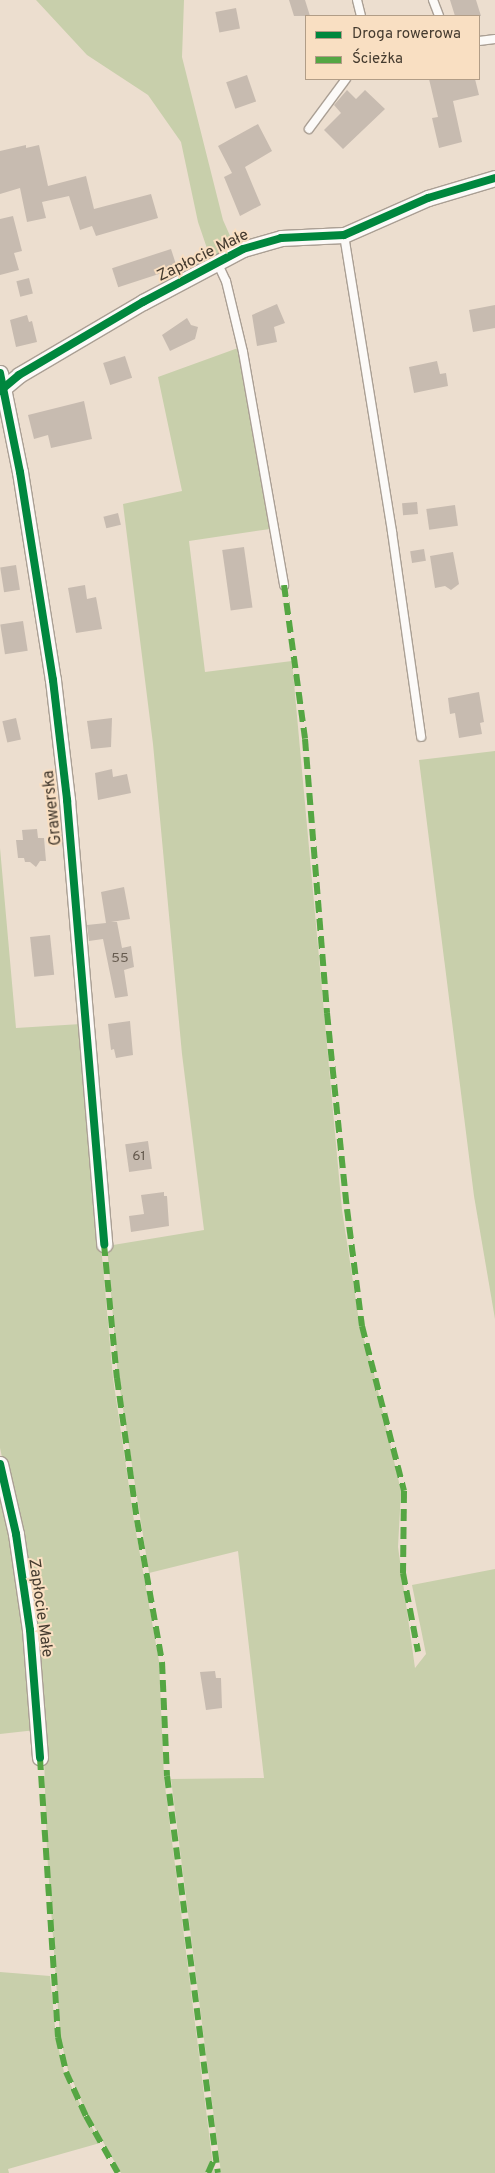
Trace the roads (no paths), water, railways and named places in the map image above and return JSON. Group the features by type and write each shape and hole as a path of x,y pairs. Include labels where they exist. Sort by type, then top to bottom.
{"street":[{"name":"Zapłocie Małe","path":"1,390 19,375 143,302 217,262 281,238 344,235 428,198 495,178"},
{"name":"Grawerska","path":"0,373 1,390 20,472 53,680 67,800 104,1244"},
{"name":"Zapłocie Małe","path":"0,1464 16,1534 30,1630 40,1758"}],"lane":[{"path":"357,0 360,15"},
{"path":"433,0 440,15"},
{"path":"480,42 495,39"},
{"path":"309,130 345,80"},
{"path":"344,235 394,541 421,737"},
{"path":"217,262 226,281 247,372 284,584"}]}
